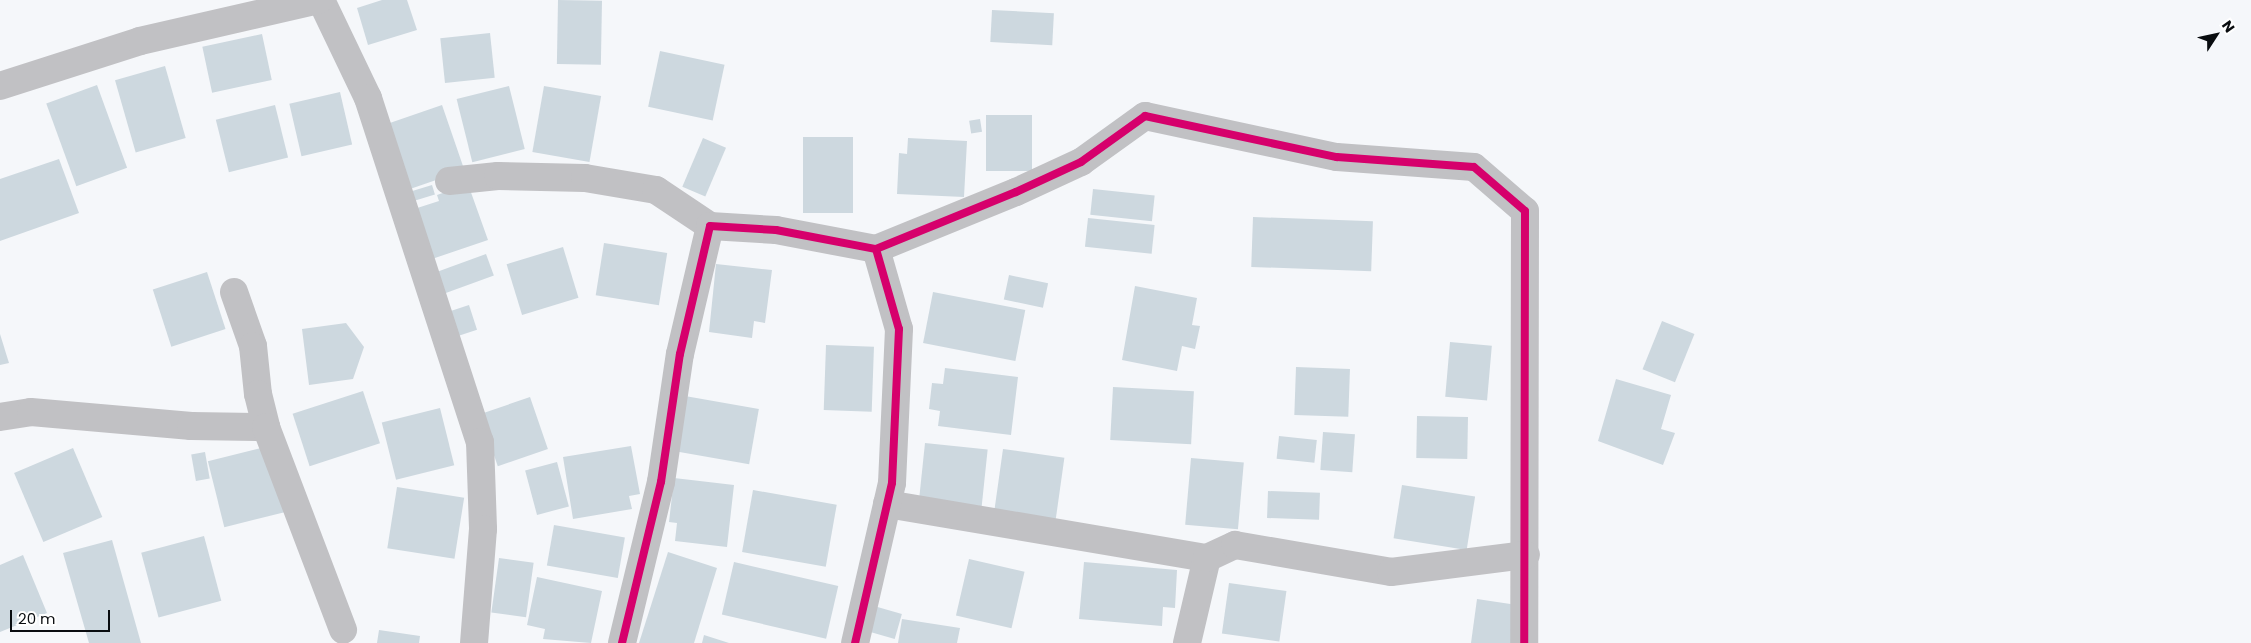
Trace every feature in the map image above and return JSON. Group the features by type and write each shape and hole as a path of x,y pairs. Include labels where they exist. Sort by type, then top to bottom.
{"street":[{"path":"0,86 140,41 320,0 368,98 480,442 483,529 474,643"},
{"path":"449,181 498,176 585,178 656,190 710,226 776,230 876,250 1016,192 1081,162 1146,116 1337,157 1474,167 1525,211 1526,555 1524,643"},
{"path":"622,643 661,482 680,354 710,226"},
{"path":"855,643 892,483 899,329 876,250"},
{"path":"234,292 253,346 258,394 266,427 343,630"},
{"path":"0,418 31,412 191,426 266,427"},
{"path":"887,504 1207,558 1235,546 1391,572 1526,555"},
{"path":"1187,643 1207,558"}],"building":[{"path":"382,0 407,0 417,30 368,45 357,8"},
{"path":"558,0 602,1 601,65 557,64"},
{"path":"992,10 1054,13 1052,45 990,42"},
{"path":"490,33 495,78 445,83 440,38"},
{"path":"262,34 272,80 212,93 202,47"},
{"path":"660,51 725,65 713,120 648,107"},
{"path":"165,66 186,138 136,152 115,80"},
{"path":"97,85 127,168 76,186 46,103"},
{"path":"509,86 525,149 472,162 457,99"},
{"path":"544,86 601,96 589,162 532,152"},
{"path":"340,92 352,145 301,156 289,104"},
{"path":"275,105 288,157 229,172 216,120"},
{"path":"442,105 464,170 412,188 389,123"},
{"path":"986,115 1032,115 1032,171 986,171"},
{"path":"980,119 982,132 971,134 969,121"},
{"path":"803,137 853,137 853,213 803,213"},
{"path":"703,138 726,148 705,197 682,187"},
{"path":"908,138 967,141 964,197 897,194 899,153 907,154"},
{"path":"59,159 79,213 0,241 0,179"},
{"path":"468,184 488,240 429,260 411,210 439,201 437,195"},
{"path":"432,185 435,195 406,203 403,194"},
{"path":"1093,189 1155,195 1152,221 1090,215"},
{"path":"1253,217 1373,221 1371,271 1251,267"},
{"path":"1088,218 1155,225 1152,254 1085,247"},
{"path":"604,243 667,253 659,305 596,295"},
{"path":"563,247 578,298 522,315 507,264"},
{"path":"486,254 494,276 443,294 435,272"},
{"path":"716,264 772,270 765,323 754,321 752,338 709,332"},
{"path":"207,272 226,329 171,347 153,290"},
{"path":"1009,275 1048,283 1043,308 1004,299"},
{"path":"1135,286 1197,298 1192,325 1200,326 1195,349 1182,346 1177,371 1122,360"},
{"path":"933,292 1025,310 1015,361 923,343"},
{"path":"469,305 477,330 450,338 442,314"},
{"path":"1662,321 1694,334 1675,382 1643,369"},
{"path":"346,323 364,347 353,379 309,385 302,329"},
{"path":"0,334 9,363 0,365"},
{"path":"1450,342 1492,346 1487,400 1445,397"},
{"path":"826,345 874,347 872,412 824,410"},
{"path":"1296,367 1350,369 1348,417 1294,415"},
{"path":"945,368 1018,377 1011,435 938,426 940,411 929,409 932,383 943,384"},
{"path":"1616,379 1671,395 1661,429 1675,433 1663,465 1598,441"},
{"path":"1113,387 1194,391 1191,444 1110,440"},
{"path":"363,391 380,443 310,466 293,414"},
{"path":"685,396 759,409 749,464 675,451"},
{"path":"530,397 548,449 498,466 480,414"},
{"path":"440,408 454,465 396,480 382,423"},
{"path":"1417,416 1468,417 1467,459 1416,458"},
{"path":"1323,432 1355,434 1352,472 1320,470"},
{"path":"1279,436 1317,440 1314,463 1277,459"},
{"path":"925,443 988,450 982,506 919,500"},
{"path":"269,446 285,512 224,527 208,461"},
{"path":"631,446 640,494 629,496 632,509 573,519 563,457"},
{"path":"73,448 102,517 43,542 14,473"},
{"path":"1003,449 1064,458 1056,519 994,510"},
{"path":"205,452 210,479 196,481 191,454"},
{"path":"1191,458 1244,463 1238,529 1185,525"},
{"path":"557,462 569,506 537,515 525,471"},
{"path":"674,478 734,485 727,547 675,541 677,523 669,522"},
{"path":"1402,485 1475,497 1467,550 1394,538"},
{"path":"397,487 464,498 454,559 387,548"},
{"path":"753,490 837,505 826,567 742,552"},
{"path":"1268,491 1320,493 1319,520 1267,518"},
{"path":"554,525 625,538 618,578 547,565"},
{"path":"204,536 221,601 159,618 141,553"},
{"path":"112,540 141,643 89,643 63,553"},
{"path":"668,552 717,568 694,643 639,643"},
{"path":"23,555 47,613 0,632 0,565"},
{"path":"499,558 534,563 526,617 491,612"},
{"path":"969,559 1025,572 1011,628 956,616"},
{"path":"734,562 838,586 826,639 722,615"},
{"path":"1084,562 1177,570 1175,608 1163,607 1162,626 1079,619"},
{"path":"537,577 602,591 591,643 543,639 545,629 527,625"},
{"path":"1229,583 1286,591 1279,642 1222,634"},
{"path":"1477,599 1517,605 1512,643 1471,643"},
{"path":"874,606 902,614 895,639 867,631"},
{"path":"902,619 960,628 957,643 898,643"},
{"path":"379,630 420,636 419,643 377,643"},
{"path":"704,635 729,643 702,643"}],"cycle path":[{"path":"876,249 1016,192 1081,162 1145,116 1337,157 1474,167 1525,211 1524,643"},
{"path":"622,643 661,482 680,354 710,226 776,230 876,249 899,329 892,483 855,643"}]}
